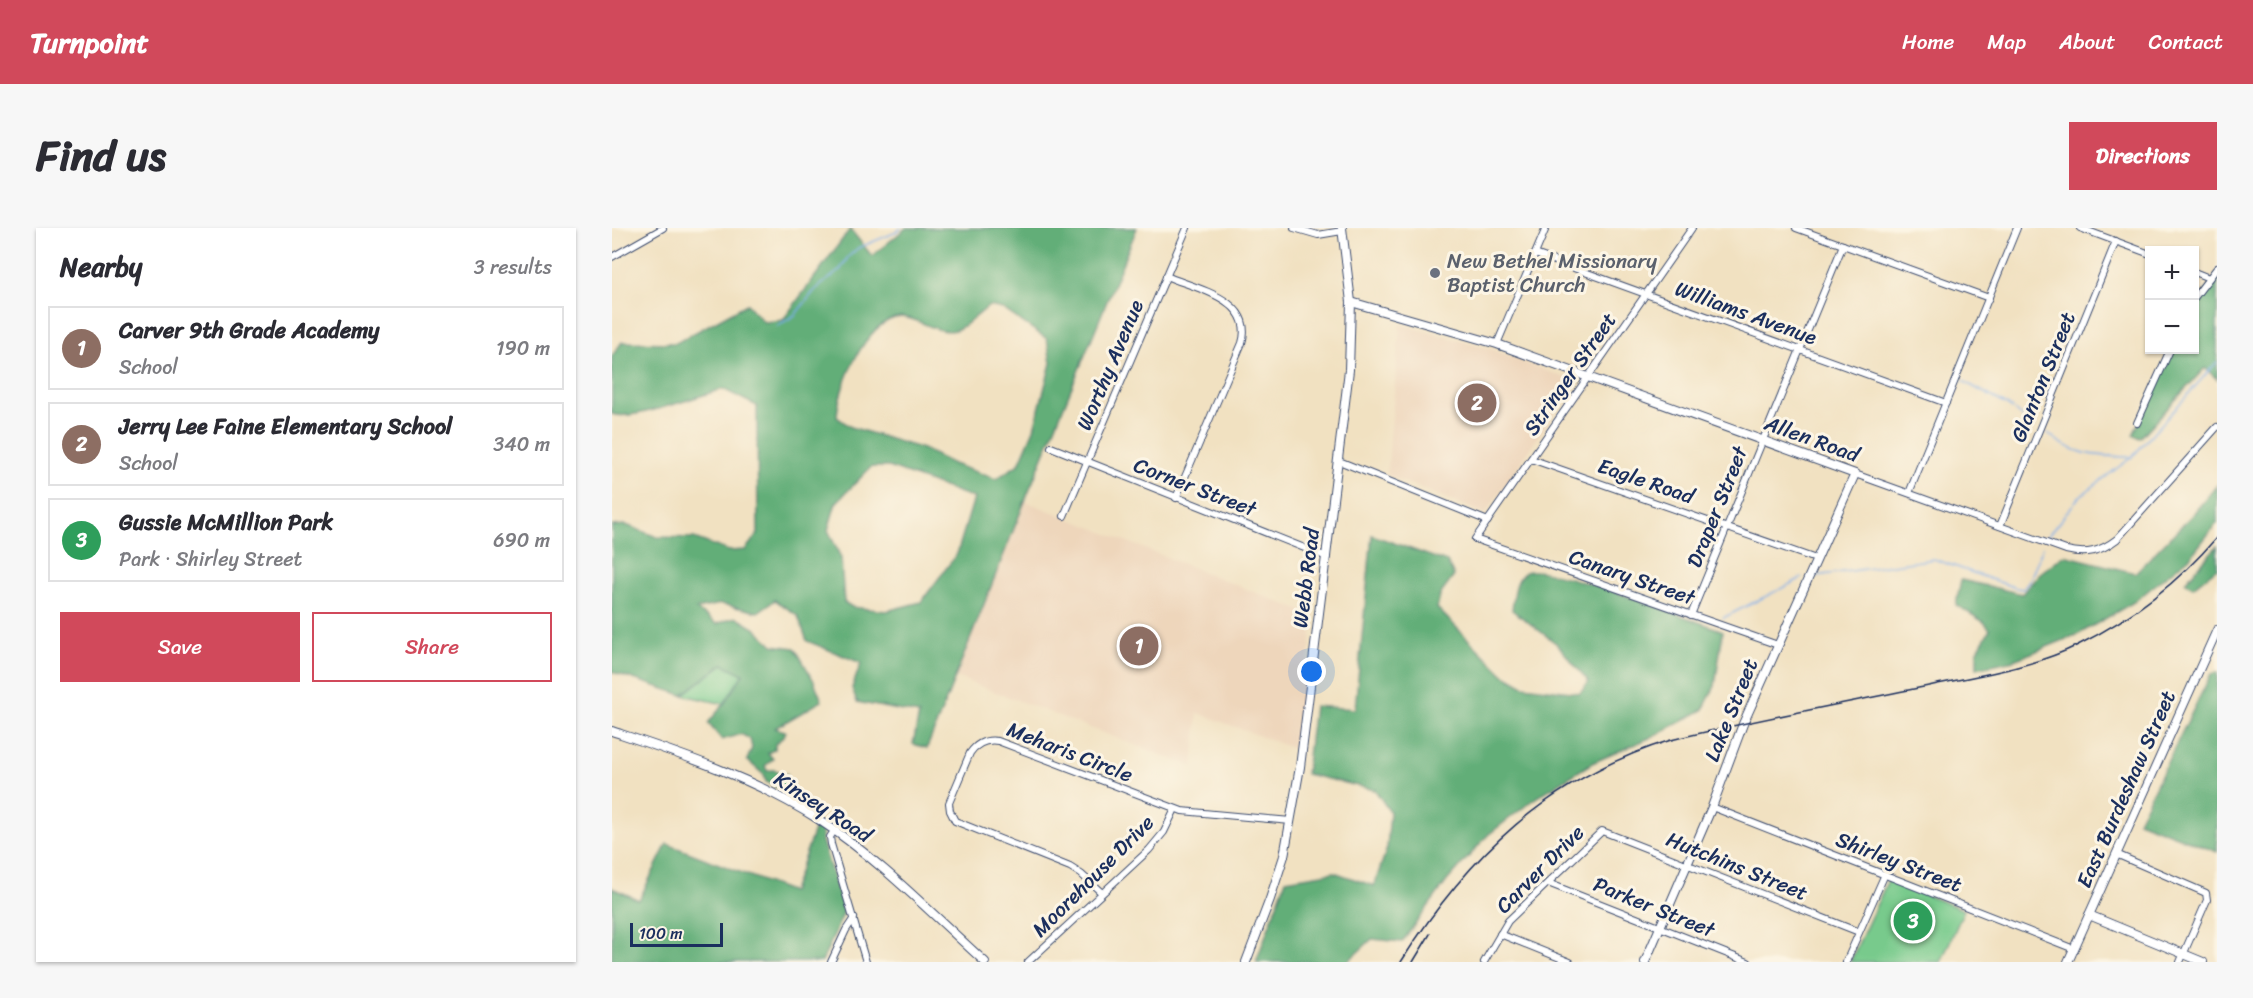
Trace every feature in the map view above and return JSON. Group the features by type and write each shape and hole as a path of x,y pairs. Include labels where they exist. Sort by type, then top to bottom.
{"street":[{"path":"612,257 663,228"},
{"name":"Worthy Avenue","path":"1064,516 1187,228"},
{"path":"1294,228 1317,235 1342,230"},
{"path":"1497,344 1546,228"},
{"name":"Stringer Street","path":"1475,539 1692,228"},
{"path":"1796,228 1989,298"},
{"path":"1909,493 2017,228"},
{"path":"2080,228 2145,252"},
{"name":"Webb Road","path":"1246,962 1274,889 1291,821 1340,461 1349,370 1351,302 1342,230"},
{"name":"Glanton Street","path":"2000,526 2116,241"},
{"name":"Draper Street","path":"1691,615 1843,245"},
{"name":"Williams Avenue","path":"1535,254 1946,403"},
{"path":"2199,291 2217,268"},
{"path":"2199,274 2209,278"},
{"path":"1166,276 1230,303 1240,314 1244,328 1242,343 1176,498"},
{"name":"Allen Road","path":"1351,302 1497,344 2076,552 2094,552 2117,539 2217,427"},
{"path":"2138,423 2168,354"},
{"name":"Corner Street","path":"1051,447 1327,557"},
{"name":"Eagle Road","path":"1532,459 1816,560"},
{"path":"1340,461 1488,521"},
{"name":"Lake Street","path":"1645,962 1713,807 1743,724 1855,474"},
{"name":"Canary Street","path":"1475,539 1778,645"},
{"name":"East Burdeshaw Street","path":"2068,962 2217,630"},
{"name":"Kinsey Road","path":"612,731 738,776 792,804 834,831 873,861 985,962"},
{"name":"Meharis Circle","path":"1102,893 1070,867 956,821 951,815 950,803 972,750 982,742 998,741 1175,809 1190,813 1291,821"},
{"name":"Shirley Street","path":"1713,807 2074,949"},
{"name":"Moorehouse Drive","path":"1028,962 1158,840 1175,809"},
{"path":"834,831 830,837 831,844 866,962"},
{"name":"Hutchins Street","path":"1602,831 1859,932"},
{"name":"Carver Drive","path":"1484,962 1508,921 1602,831"},
{"path":"2116,854 2203,890 2207,895 2207,900 2182,958"},
{"path":"1846,962 1885,874"},
{"name":"Parker Street","path":"1548,883 1748,962"},
{"path":"2089,915 2182,958 2203,962"},
{"path":"831,962 854,918"},
{"path":"1500,934 1570,962"}],"shaded area":[{"path":"1400,324 1493,350 1576,382 1485,514 1387,475"},
{"path":"1025,501 1314,616 1297,750 1198,713 1193,767 956,677"}],"green space":[{"path":"906,228 1137,228 927,748 913,744 919,714 857,702 852,688 861,663 807,641 798,616 775,600 758,612 721,604 696,609 717,624 736,617 756,629 773,645 795,648 814,681 822,701 775,728 785,731 783,737 775,744 775,749 768,753 773,759 765,766 767,771 775,770 782,775 787,774 787,779 793,783 792,788 786,792 766,782 764,775 747,760 752,748 750,739 741,734 722,740 708,723 724,704 743,674 723,664 682,695 612,672 612,526 626,525 657,537 694,538 729,551 745,550 758,534 757,406 723,389 650,411 612,414 612,356 622,342 676,343 747,304 764,322 783,320 850,229 872,256","holes":["989,306 1003,309 1047,339 1051,363 1034,429 1019,464 996,479 953,464 923,449 851,427 837,417 842,389 848,373 856,356 876,329 888,321 901,317 941,330 955,330","871,467 889,467 974,498 957,554 921,602 886,611 852,607 844,602 841,558 828,530 836,503"]},
{"path":"2217,274 2217,379 2205,368 2140,438 2133,435 2171,354 2199,354 2199,300"},
{"path":"2217,485 2217,523 2191,556 2134,602 2079,634 2014,660 1977,668 1977,652 1990,629 1984,622 1956,605 1961,580 2022,594 2039,574 2064,555 2135,573 2193,514"},
{"path":"1372,535 1447,562 1454,576 1440,595 1437,608 1503,674 1524,686 1579,693 1589,682 1557,644 1512,610 1519,579 1526,572 1538,571 1589,584 1723,631 1715,686 1703,710 1654,736 1592,763 1537,797 1488,835 1447,881 1402,942 1372,939 1347,962 1256,962 1286,880 1334,872 1374,886 1387,848 1390,812 1375,790 1306,774 1314,706 1355,709"},
{"path":"2217,546 2217,568 2193,587 2185,582"},
{"path":"723,664 744,674 724,704 683,695"},
{"path":"2217,672 2217,852 2138,821 2211,674"},
{"path":"815,827 822,831 822,841 844,912 822,962 612,962 612,888 639,900 667,844 792,892"},
{"path":"1888,880 1964,910 1941,962 1850,962"}],"waterway":[{"path":"777,326 795,315 815,290 840,270 848,257 858,248 901,228"},
{"path":"2047,537 2079,497 2132,457 2217,362"},
{"path":"1963,381 2007,405 2034,426"},
{"path":"2048,433 2066,446 2086,453 2130,457"},
{"path":"1816,576 1934,559 2023,589 2030,580 2043,547"},
{"path":"1723,618 1802,578"}],"railway":[{"path":"1401,962 1454,888 1484,855 1515,825 1550,799 1587,776 1627,756 1671,740 1988,674 2061,653 2097,635 2153,598 2187,569 2217,537"},
{"path":"1413,962 1430,934"}],"place":[{"name":"New Bethel Missionary Baptist Church","path":"1435,273"},
{"name":"Jerry Lee Faine Elementary School","path":"1477,403"},
{"name":"Carver 9th Grade Academy","path":"1139,646"},
{"name":"Gussie McMillion Park","path":"1913,921"}]}
